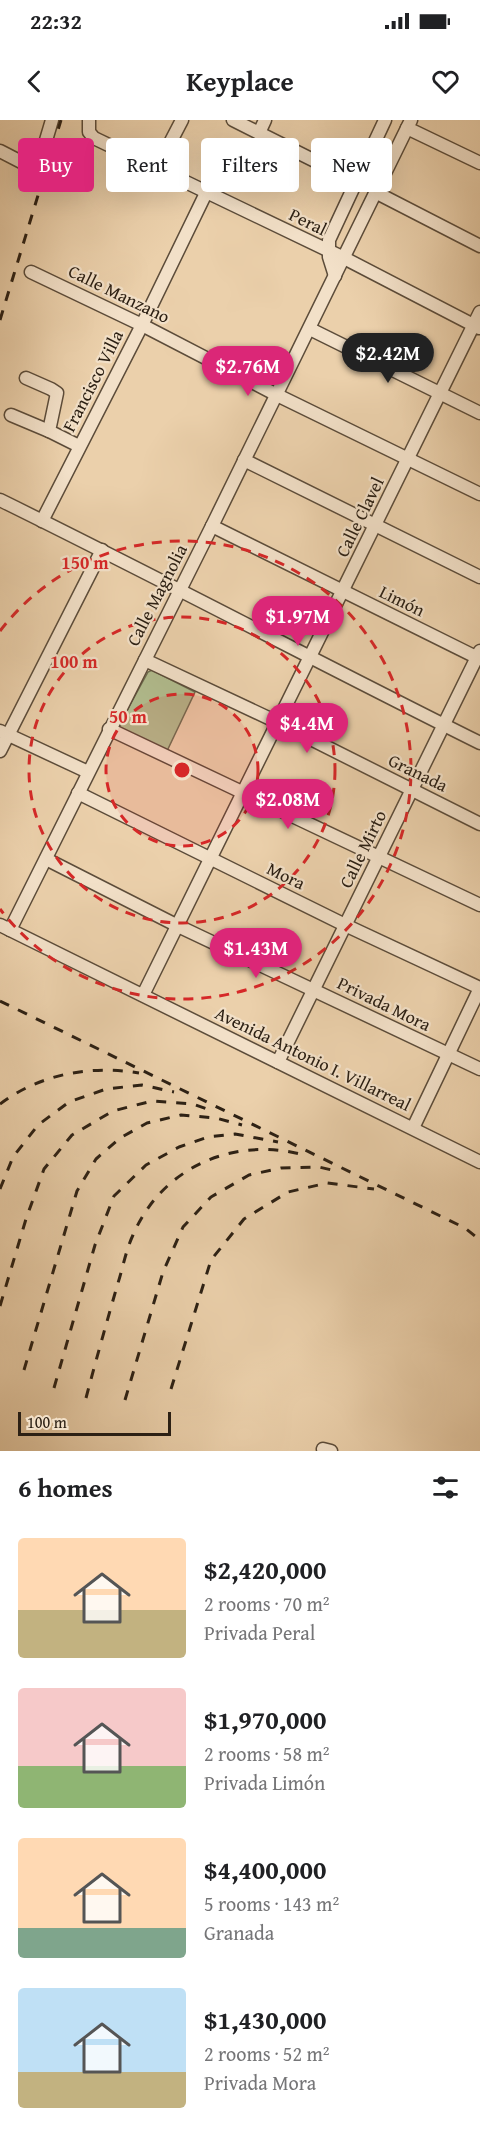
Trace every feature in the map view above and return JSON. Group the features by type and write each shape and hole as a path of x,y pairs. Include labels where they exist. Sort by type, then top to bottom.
{"street":[{"path":"0,152 32,167 39,162 52,120"},
{"path":"173,138 182,120"},
{"path":"233,120 311,160"},
{"path":"259,133 265,120"},
{"path":"376,138 385,120"},
{"path":"409,124 480,163"},
{"name":"Calle Magnolia","path":"392,158 409,124"},
{"name":"Peral","path":"89,126 94,138 106,144"},
{"name":"Peral","path":"189,184 344,258 476,327"},
{"path":"335,276 328,251 331,235 350,192"},
{"path":"375,192 480,246"},
{"name":"Calle Magnolia","path":"5,927 46,859 310,329 375,192"},
{"name":"Francisco Villa","path":"42,520 142,325 206,193"},
{"name":"Calle Manzano","path":"31,272 480,494"},
{"name":"Calle Clavel","path":"143,995 440,393 476,327 480,312"},
{"path":"310,329 480,413"},
{"path":"26,378 57,393 49,431"},
{"path":"11,415 79,446"},
{"path":"244,460 480,577"},
{"path":"0,501 102,550 480,743"},
{"name":"Limón","path":"212,526 343,592 479,656"},
{"path":"0,752 4,733 102,550"},
{"name":"Calle Mirto","path":"278,1062 479,656"},
{"name":"Granada","path":"145,660 277,722 480,824"},
{"path":"110,729 480,905"},
{"path":"4,733 88,772"},
{"name":"Mora","path":"78,793 345,925 480,988"},
{"name":"Privada Mora","path":"46,859 178,926 480,1069"},
{"name":"Avenida Antonio I. Villarreal","path":"5,927 480,1161"},
{"path":"413,1128 480,988"}],"green space":[{"path":"152,670 195,692 167,751 121,729 119,725 148,672"}],"railway":[{"path":"0,320 61,120"},
{"path":"0,1001 465,1228 480,1240"},
{"path":"0,1104 32,1085 66,1074 102,1070 139,1073"},
{"path":"0,1189 13,1157 38,1125 69,1102 106,1089 142,1085 174,1092"},
{"path":"0,1306 26,1219 44,1169 72,1135 113,1111 152,1101 193,1104 207,1109"},
{"path":"24,1370 77,1191 96,1159 120,1138 147,1123 181,1115 216,1118 242,1125"},
{"path":"54,1388 95,1245 114,1196 146,1165 179,1147 208,1137 235,1134 278,1142"},
{"path":"86,1398 133,1235 146,1211 162,1191 181,1175 203,1162 227,1154 252,1150 278,1150 304,1155"},
{"path":"125,1400 163,1272 183,1227 211,1197 249,1175 281,1168 319,1167 336,1171"},
{"path":"171,1389 211,1260 244,1219 288,1192 327,1183 374,1189"}]}
